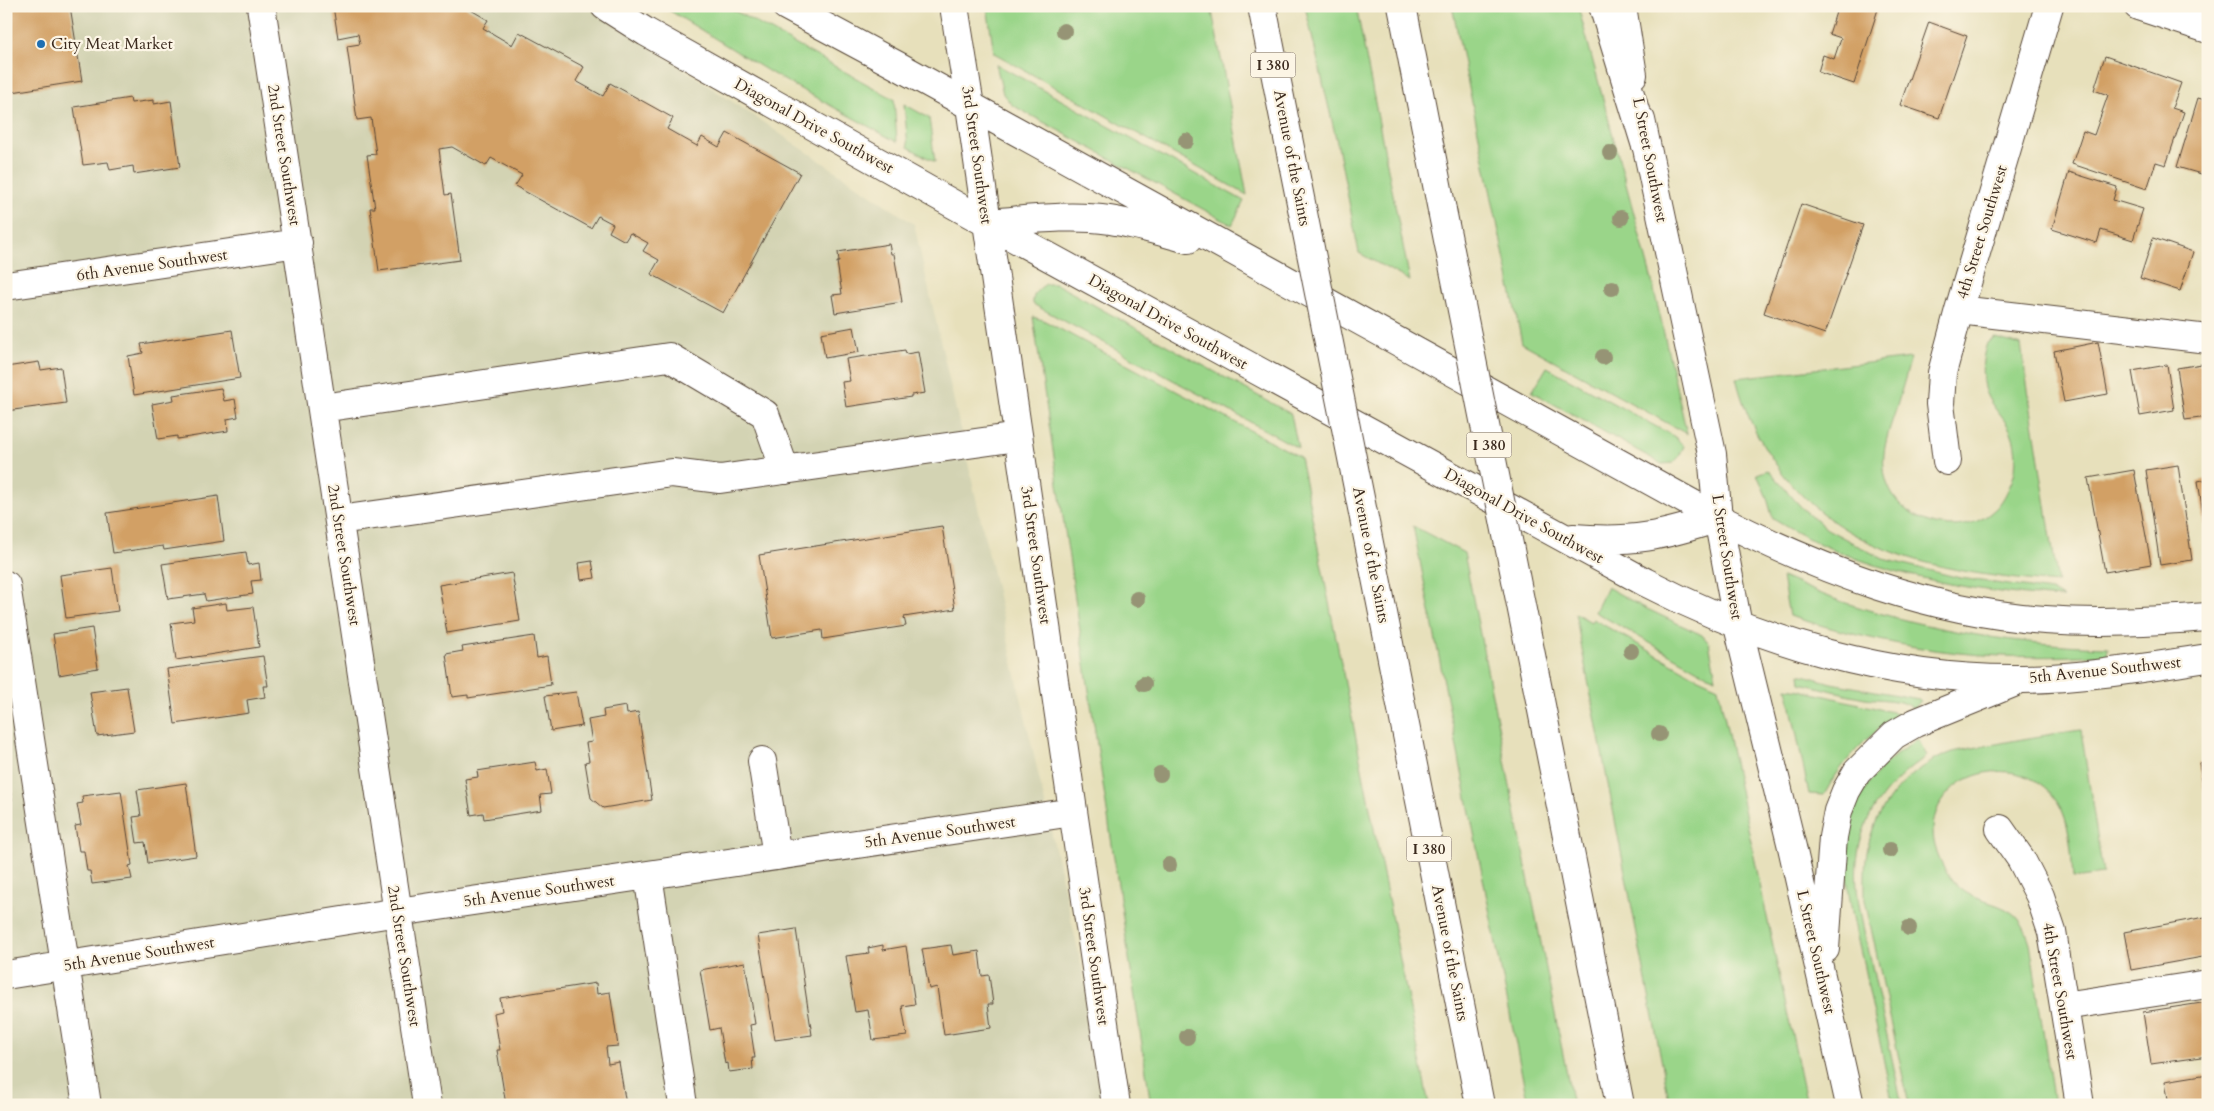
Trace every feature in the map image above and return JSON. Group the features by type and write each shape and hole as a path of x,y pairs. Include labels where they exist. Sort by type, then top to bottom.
{"main road":[{"name":"2nd Street Southwest","path":"261,6 427,1105"},
{"path":"267,42 274,6"},
{"name":"Diagonal Drive Southwest","path":"605,6 646,32 987,223 1562,538 1686,604 1738,626"},
{"path":"786,6 1718,518 1818,565 1878,586 1937,602 2043,620 2104,623 2208,617"},
{"path":"791,6 829,6"},
{"name":"3rd Street Southwest","path":"954,6 1116,1105"},
{"name":"Avenue of the Saints","path":"1262,6 1480,1105"},
{"name":"I 380","path":"1402,6 1620,1105"},
{"path":"1604,6 1645,142"},
{"name":"L Street Southwest","path":"1622,6 1645,142 1710,444 1718,518 1738,626 1823,978 1850,1105"},
{"name":"4th Street Southwest","path":"1947,461 1940,404 1942,373 2049,6"},
{"path":"2138,6 2208,29"},
{"path":"987,223 1039,219 1108,219 1142,226 1237,254"},
{"name":"6th Avenue Southwest","path":"6,286 298,243"},
{"path":"1959,310 2208,339"},
{"path":"322,408 668,357 765,414 785,470"},
{"path":"338,520 672,473 720,479 1018,437"},
{"path":"1562,538 1608,542 1642,539 1671,534 1718,518"},
{"path":"6,584 87,1105"},
{"name":"5th Avenue Southwest","path":"1738,626 1812,650 1859,662 1962,678 2023,679 2090,675 2208,658"},
{"path":"1823,978 1832,837 1838,811 1846,790 1857,772 1894,735 1915,723 2023,679"},
{"path":"762,761 777,856"},
{"name":"5th Avenue Southwest","path":"6,976 398,912 1073,812"},
{"name":"4th Street Southwest","path":"2000,829 2021,859 2040,896 2052,932 2080,1105"},
{"path":"648,875 683,1105"},
{"path":"2064,1006 2208,984"}],"shaded area":[{"path":"6,6 590,6 914,224 1113,1105 6,1105"}],"green space":[{"path":"662,6 726,6 894,99 897,142 773,74"},
{"path":"987,6 1211,6 1247,195 994,53"},
{"path":"1305,6 1356,6 1410,281 1359,253 1339,151"},
{"path":"1452,6 1578,6 1651,277 1687,434 1522,343"},
{"path":"996,64 1244,201 1232,225 1012,105 1003,94"},
{"path":"904,104 929,118 935,162 908,147"},
{"path":"1046,284 1056,284 1291,414 1298,448 1033,304 1033,297 1036,292"},
{"path":"1033,317 1043,320 1300,457 1429,1105 1151,1105"},
{"path":"1995,338 2021,345 2058,583 1976,573 1936,565 1898,554 1861,538 1828,517 1797,491 1771,457 1750,419 1736,378 1911,358 1884,453 1887,483 1894,497 1905,509 1919,518 1934,524 1966,525 1981,519 1997,507 2014,475 2016,453 2013,438 2005,421 1988,398 1982,377 1985,348 1987,343"},
{"path":"1547,367 1675,437 1684,446 1679,457 1673,463 1662,464 1532,392"},
{"path":"1768,470 1802,508 1827,529 1883,559 1960,578 2051,591 2063,598 2026,595 1951,584 1913,576 1840,552 1806,537 1773,519 1757,474"},
{"path":"1413,526 1464,553 1573,1105 1528,1105"},
{"path":"1782,577 1840,601 1912,622 2009,640 2108,647 2107,655 2033,657 1977,655 1916,647 1852,634 1789,616"},
{"path":"1607,587 1641,606 1702,635 1709,643 1716,678 1703,673 1595,612"},
{"path":"1575,613 1591,622 1593,619 1694,676 1718,687 1807,1105 1670,1105"},
{"path":"1800,674 1831,683 1919,699 1921,701 1913,708 1897,701 1849,695 1801,683"},
{"path":"1787,688 1900,714 1877,730 1857,749 1839,771 1824,795 1809,794"},
{"path":"2081,730 2103,874 2073,878 2070,838 2062,809 2040,783 2019,774 1996,772 1975,776 1956,786 1941,802 1934,822 1937,854 1953,881 1972,896 2009,910 2021,922 2026,931 2030,943 2054,1105 1909,1105 1865,900 1867,854 1872,831 1879,816 1898,789 1910,777 1938,758 1962,750"},
{"path":"1918,739 1927,756 1892,785 1879,801 1861,837 1857,858 1860,913 1902,1105 1893,1105 1851,909 1846,856 1849,830 1857,806 1870,782 1890,760"}],"building":[{"name":"City Meat Market","path":"6,6 70,6 82,81 6,93"},
{"path":"333,6 464,6 488,20 483,28 512,45 519,32 584,67 576,81 603,96 610,83 673,118 667,129 697,146 702,137 719,147 727,133 800,173 723,313 651,274 659,260 643,251 648,243 630,233 625,241 609,232 613,224 598,216 591,228 515,186 522,175 491,158 486,166 452,147 439,149 445,195 451,194 460,260 379,271 370,208 375,208 367,155 376,154 371,118 357,120 347,46 360,44 358,34 338,38"},
{"path":"1838,6 1879,6 1854,84 1818,72 1823,55 1834,59 1841,38 1829,34"},
{"path":"1929,22 1967,36 1939,118 1900,105"},
{"path":"2105,56 2181,83 2172,108 2184,112 2166,165 2156,162 2147,189 2072,164 2083,131 2094,135 2108,95 2094,90"},
{"path":"130,98 131,103 154,100 154,104 171,101 180,167 134,174 133,166 110,170 108,162 83,165 74,107"},
{"path":"2198,98 2208,101 2208,176 2177,167"},
{"path":"2069,172 2117,187 2113,200 2143,209 2133,240 2101,230 2097,243 2052,229"},
{"path":"1801,204 1863,225 1825,334 1764,313"},
{"path":"2153,238 2193,252 2180,291 2140,278"},
{"path":"889,244 891,254 894,254 902,302 835,313 832,295 842,294 837,262 839,262 838,252"},
{"path":"854,327 859,352 825,358 821,333"},
{"path":"232,330 240,378 134,395 128,356 143,353 141,344"},
{"path":"2098,342 2108,394 2064,402 2054,351"},
{"path":"905,350 906,354 918,352 925,393 846,407 842,382 850,381 846,359"},
{"path":"39,362 41,370 61,367 66,403 6,411 6,367"},
{"path":"2208,363 2208,417 2185,420 2177,368"},
{"path":"2167,365 2174,410 2140,416 2132,371"},
{"path":"221,388 224,401 235,399 238,417 227,419 228,431 177,439 177,436 158,439 152,404 174,400 173,395"},
{"path":"2178,465 2192,560 2160,565 2146,470"},
{"path":"2134,470 2151,564 2105,572 2088,478"},
{"path":"2208,479 2208,539 2207,539 2198,481"},
{"path":"218,496 224,541 164,550 163,546 113,553 107,513"},
{"path":"942,526 955,609 904,617 906,626 823,639 822,630 772,638 759,555"},
{"path":"246,552 248,565 259,563 261,580 251,581 253,594 206,601 204,594 168,599 162,564"},
{"path":"592,561 595,578 581,580 579,563"},
{"path":"112,568 118,611 66,618 60,575"},
{"path":"512,573 520,621 447,633 439,585"},
{"path":"226,603 227,610 253,607 259,647 176,660 171,623 194,620 192,608"},
{"path":"92,628 98,668 59,675 53,634"},
{"path":"534,636 537,658 547,656 551,685 468,698 468,695 452,697 446,654 463,651 462,647"},
{"path":"263,656 268,686 263,686 265,697 247,700 249,713 175,724 167,669"},
{"path":"127,687 134,731 97,736 90,692"},
{"path":"576,692 582,726 551,731 545,696"},
{"path":"626,706 627,714 638,712 652,800 603,808 591,798 585,762 589,761 586,743 592,742 588,720 604,717 603,710"},
{"path":"2208,761 2208,805 2207,805 2199,763"},
{"path":"535,762 537,771 547,769 551,794 540,795 542,810 484,819 483,813 471,815 465,779 478,777 477,771"},
{"path":"6,771 12,800 6,801"},
{"path":"186,783 196,856 148,863 145,842 137,843 133,817 141,816 137,790"},
{"path":"121,791 132,865 129,866 132,879 92,884 90,871 87,871 84,851 79,851 75,826 81,825 77,804 83,803 82,796"},
{"path":"2205,917 2208,929 2208,956 2131,970 2124,932"},
{"path":"796,929 812,1035 775,1040 758,935"},
{"path":"883,945 883,950 906,946 915,1004 902,1006 907,1036 873,1040 868,1010 855,1012 846,956 869,953 868,948"},
{"path":"951,945 953,955 979,951 982,976 989,975 993,1004 988,1004 991,1028 944,1035 937,987 929,989 922,949"},
{"path":"745,962 755,1024 750,1025 755,1058 752,1058 753,1069 729,1072 728,1063 725,1064 719,1028 710,1030 700,970"},
{"path":"596,983 597,994 610,992 618,1046 606,1047 608,1064 619,1062 626,1105 506,1105 497,1050 500,1050 494,1013 502,1011 500,998"},
{"path":"2208,1002 2208,1056 2151,1064 2143,1012"},
{"path":"2208,1074 2208,1105 2169,1105 2165,1081"}],"place":[{"name":"City Meat Market","path":"41,44"}]}
